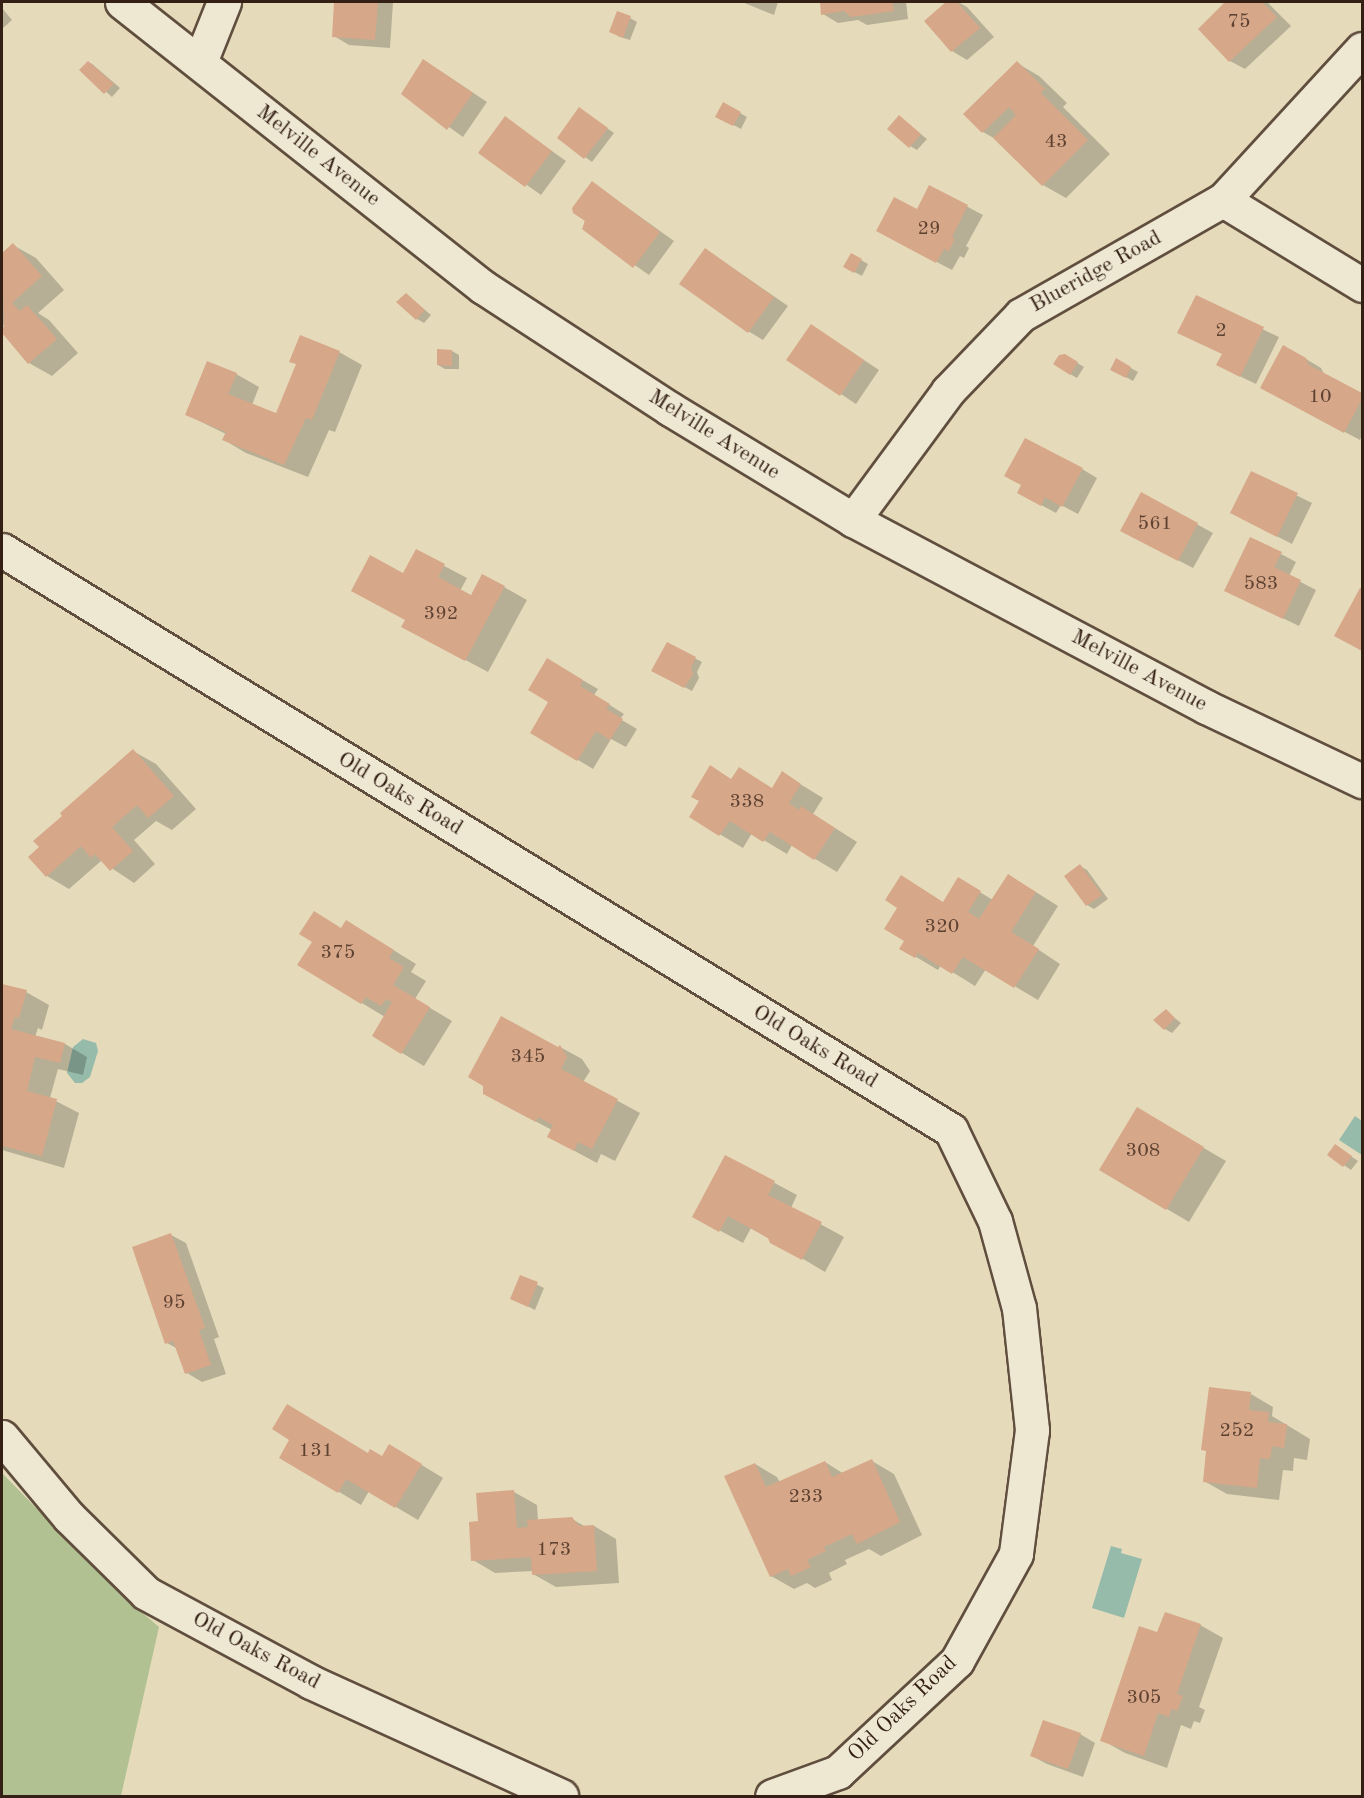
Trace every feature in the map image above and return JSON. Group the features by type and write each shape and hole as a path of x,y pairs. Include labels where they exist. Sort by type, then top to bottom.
{"street":[{"name":"Melville Avenue","path":"122,2 483,286 670,409 853,520 1206,707 1362,781"},
{"path":"200,62 224,2"},
{"name":"Blueridge Road","path":"853,520 948,391 1021,315 1223,200 1362,49"},
{"path":"1223,200 1362,285"},
{"name":"Old Oaks Road","path":"2,550 951,1130 995,1221 1019,1308 1032,1430 1016,1554 957,1661 838,1772 772,1797"},
{"name":"Old Oaks Road","path":"2,1437 69,1517 147,1593 311,1682 561,1797"}],"shaded area":[{"path":"83,1039 96,1043 98,1051 90,1077 82,1083 75,1083 67,1073 73,1047"},
{"path":"1355,1116 1362,1121 1362,1155 1339,1140"},
{"path":"2,1473 120,1594 159,1627 121,1796 2,1796"},
{"path":"1111,1546 1122,1549 1121,1553 1142,1559 1124,1618 1092,1608"}],"building":[{"path":"334,2 378,2 375,40 332,37"},
{"path":"820,2 892,2 894,11 851,17 844,11 821,15"},
{"path":"946,2 957,2 980,28 951,52 924,21"},
{"path":"1225,2 1262,2 1277,17 1229,62 1198,29"},
{"path":"617,11 631,16 623,38 609,32"},
{"path":"423,59 473,93 447,130 401,94"},
{"path":"88,61 114,84 104,94 79,70"},
{"path":"1017,61 1045,89 1041,93 1088,140 1042,186 993,138 1016,115 1009,107 982,133 963,114"},
{"path":"723,102 741,112 733,126 715,117"},
{"path":"579,107 608,128 584,159 557,138"},
{"path":"899,115 921,134 909,148 887,129"},
{"path":"505,116 552,151 525,187 478,153"},
{"path":"592,181 660,232 633,268 582,229 585,221 573,213 572,208"},
{"path":"929,185 968,205 952,237 955,238 949,251 944,249 936,263 876,231 894,197 917,209"},
{"path":"13,243 42,276 12,303 20,311 27,305 57,339 28,364 2,333 4,325 2,253"},
{"path":"705,248 774,297 748,333 679,284"},
{"path":"851,253 862,259 854,273 843,267"},
{"path":"406,293 425,310 416,320 396,302"},
{"path":"1196,295 1264,327 1240,377 1216,365 1222,354 1177,333"},
{"path":"811,324 864,360 840,396 786,360"},
{"path":"300,335 340,351 312,420 306,418 284,465 222,440 226,432 185,415 207,361 237,373 228,394 276,413 296,364 289,362"},
{"path":"1283,345 1306,358 1309,365 1362,393 1362,399 1344,433 1260,388"},
{"path":"437,349 452,350 452,366 437,365"},
{"path":"1065,354 1078,362 1070,375 1053,364 1059,355"},
{"path":"1116,358 1131,367 1126,378 1110,370"},
{"path":"1025,438 1083,468 1062,507 1045,497 1041,506 1017,493 1021,485 1004,476"},
{"path":"1251,471 1298,493 1277,537 1230,513"},
{"path":"1141,492 1198,523 1178,561 1120,531"},
{"path":"1250,537 1282,552 1274,567 1301,580 1283,619 1224,591"},
{"path":"416,549 445,564 438,577 471,595 482,574 505,586 465,661 401,627 405,620 351,591 370,555 403,573"},
{"path":"1360,588 1362,589 1362,651 1334,636"},
{"path":"667,642 696,657 691,668 693,674 684,688 651,671"},
{"path":"547,658 583,680 580,686 610,704 606,709 623,719 610,740 596,731 577,761 530,733 548,702 528,690"},
{"path":"133,749 174,796 148,818 137,805 112,827 133,851 110,871 95,854 91,858 81,846 46,877 28,857 39,847 33,841 62,816 60,813"},
{"path":"710,765 731,779 739,767 772,788 782,771 801,784 789,803 799,810 801,806 835,828 814,860 770,832 763,842 730,821 719,836 689,817 699,801 691,797"},
{"path":"1080,864 1102,895 1086,906 1064,876"},
{"path":"1008,874 1036,892 1011,932 1039,949 1014,988 963,957 952,974 918,953 915,958 899,949 904,941 884,929 897,908 885,900 901,875 943,902 958,877 981,891 968,912 979,919"},
{"path":"314,911 341,928 346,920 394,950 389,958 404,967 393,985 430,1007 401,1054 372,1036 392,1002 386,999 381,1006 366,997 361,1004 297,965 312,942 299,934"},
{"path":"2,984 27,990 19,1018 15,1017 11,1029 65,1043 60,1063 35,1057 27,1091 57,1099 42,1156 2,1146"},
{"path":"1166,1009 1175,1018 1164,1030 1153,1020"},
{"path":"501,1016 558,1047 560,1045 567,1057 561,1069 618,1099 592,1149 578,1142 574,1151 547,1137 553,1125 538,1117 536,1122 483,1094 483,1086 468,1077"},
{"path":"1137,1107 1204,1147 1166,1210 1099,1170"},
{"path":"1335,1144 1352,1156 1343,1167 1327,1155"},
{"path":"725,1155 775,1181 768,1195 822,1222 802,1260 728,1216 719,1232 692,1217"},
{"path":"171,1233 205,1328 199,1330 211,1365 185,1374 173,1341 165,1344 132,1247"},
{"path":"520,1275 538,1282 528,1307 510,1299"},
{"path":"1209,1387 1251,1392 1249,1410 1269,1412 1268,1422 1287,1424 1284,1448 1272,1446 1270,1459 1260,1458 1257,1488 1203,1482 1206,1451 1201,1450"},
{"path":"287,1404 368,1453 370,1449 382,1456 389,1444 422,1464 395,1508 346,1479 338,1493 279,1458 289,1440 272,1429"},
{"path":"872,1459 900,1522 857,1544 852,1534 824,1547 826,1551 807,1560 811,1567 791,1576 788,1569 770,1577 724,1476 755,1463 766,1487 825,1461 832,1477"},
{"path":"514,1490 517,1528 528,1527 527,1520 572,1517 579,1526 594,1525 597,1571 532,1575 531,1557 471,1561 469,1522 478,1521 476,1493"},
{"path":"1165,1612 1201,1624 1177,1694 1183,1696 1177,1711 1171,1709 1169,1717 1158,1713 1144,1756 1100,1741 1139,1626 1157,1632"},
{"path":"1043,1720 1081,1733 1068,1769 1030,1756"}]}
